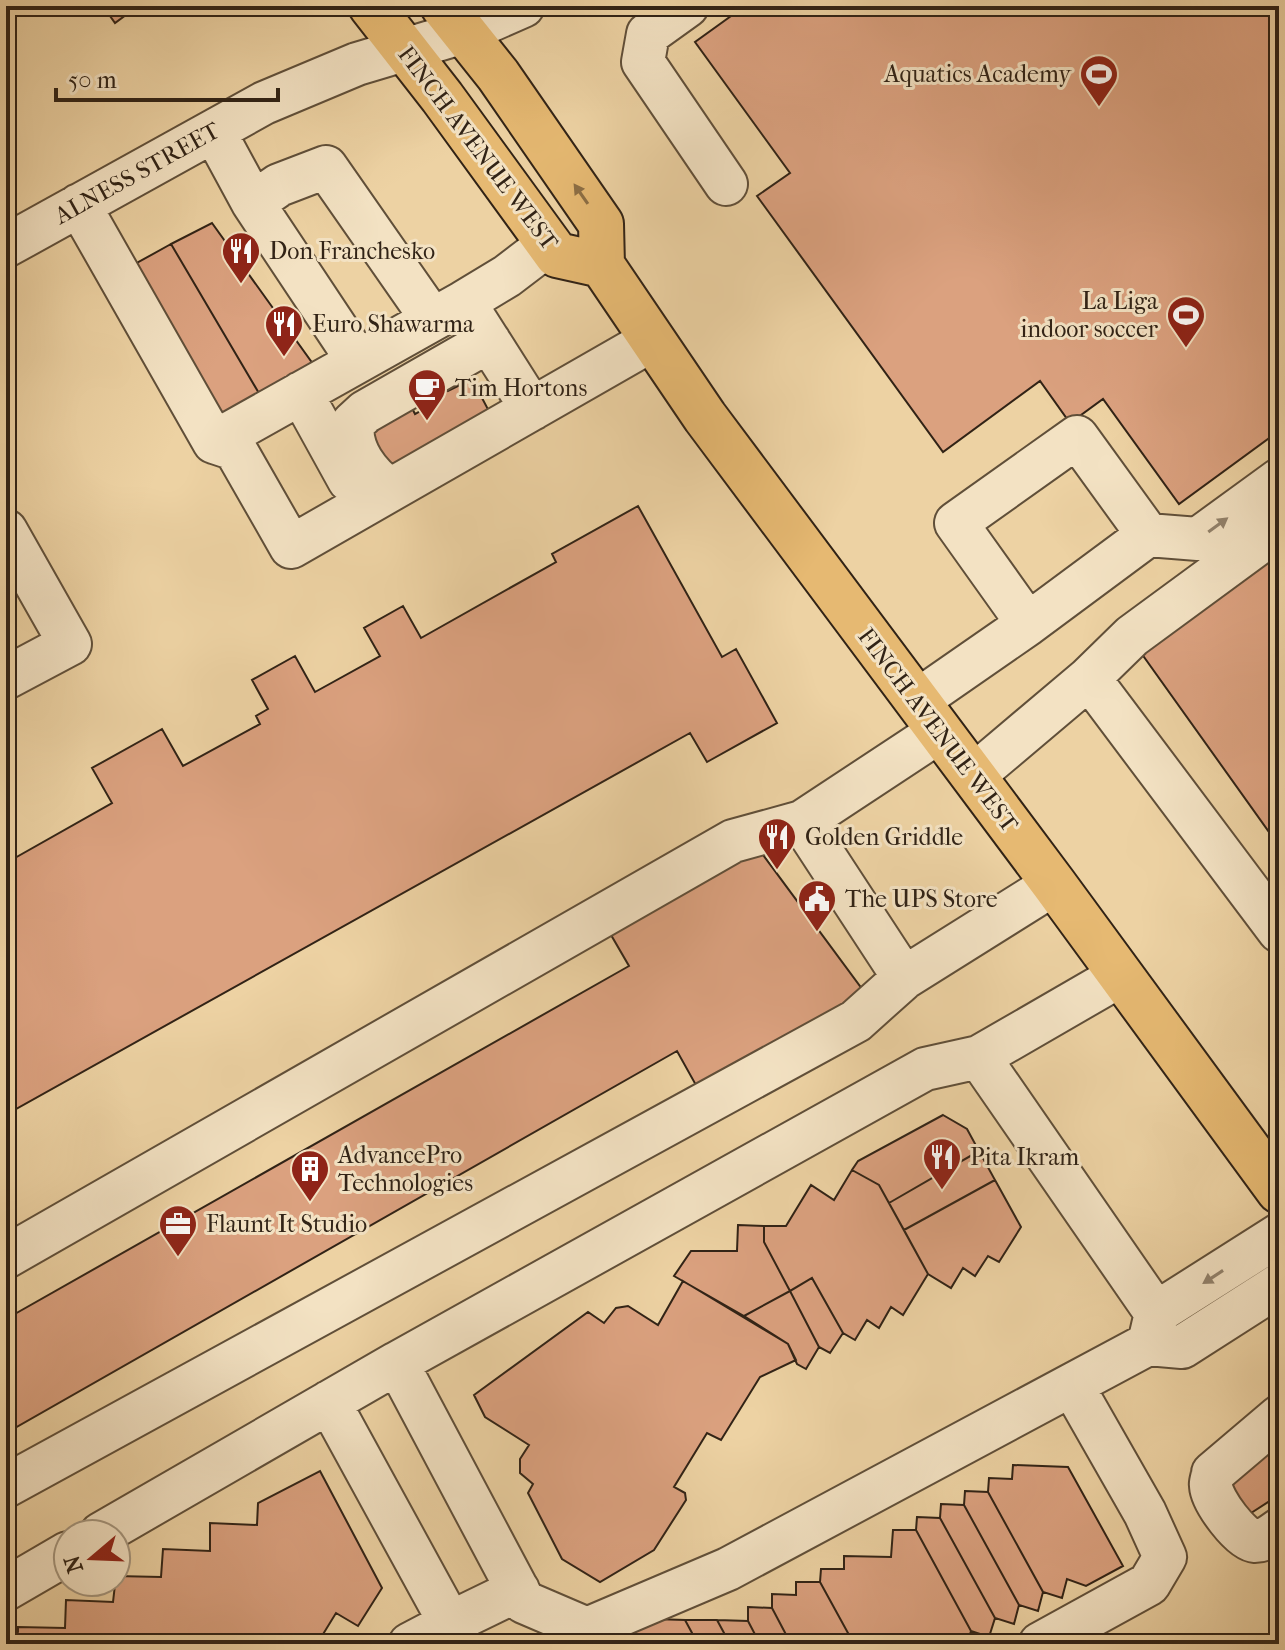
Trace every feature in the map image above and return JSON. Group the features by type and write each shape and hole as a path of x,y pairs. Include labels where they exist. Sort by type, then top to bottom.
{"main road":[{"name":"FINCH AVENUE WEST","path":"371,6 442,97 557,255 602,265 705,417 1121,975 1273,1171"},
{"path":"454,19 498,75 601,224 602,265"}],"street":[{"name":"ALNESS STREET","path":"6,246 264,103 357,64 402,49 454,19 523,6"},
{"path":"687,6 648,34 643,62 726,184"},
{"path":"214,131 253,203 358,361"},
{"path":"253,203 279,185 326,167 448,310 489,341 532,409"},
{"path":"79,205 214,442 235,449 291,547 652,340"},
{"path":"214,442 507,276 549,244"},
{"path":"376,498 377,481 359,456 351,436 353,423 365,412 489,341"},
{"path":"301,393 376,498"},
{"path":"1028,624 956,523 1077,437 1148,535"},
{"path":"6,1257 733,841 802,822 928,716 1028,624 1148,535 1198,539 1279,480"},
{"path":"973,776 1089,678 1132,636 1279,528"},
{"path":"6,531 70,644 6,678"},
{"path":"1089,678 1279,931"},
{"path":"802,822 904,978"},
{"path":"6,1486 856,1021 904,978 1054,884"},
{"path":"129,1518 397,1363 925,1069 979,1057 1121,975"},
{"path":"979,1057 1152,1328 1182,1347 1279,1285"},
{"path":"397,1363 524,1602 582,1636 728,1569 1072,1385 1279,1235"},
{"path":"1040,1644 1149,1584 1165,1557 1145,1513 1072,1385"},
{"path":"329,1402 450,1623"},
{"path":"1279,1417 1213,1473 1210,1486 1214,1497 1240,1534 1252,1541 1264,1540 1279,1530"},
{"path":"6,1589 52,1562"},
{"path":"410,1644 518,1590"}],"building":[{"path":"103,6 138,6 115,23"},
{"path":"745,6 1279,6 1279,431 1179,504 1103,399 1070,423 1040,381 943,452 757,196 790,173 695,42"},
{"path":"212,223 313,364 260,395 171,244"},
{"path":"171,244 260,395 222,416 135,264"},
{"name":"Tim Hortons","path":"472,379 491,415 385,471 363,428 410,404 415,414 429,406 424,397 445,386 448,391"},
{"path":"638,506 722,657 736,649 777,723 707,762 690,733 7,1114 6,863 112,803 92,768 162,729 183,766 260,724 256,716 268,709 252,680 295,656 315,692 380,656 364,628 403,606 421,638 556,562 552,554"},
{"path":"1279,538 1279,846 1134,643"},
{"name":"AdvancePro Technologies","path":"755,844 865,993 697,1087 677,1051 6,1433 6,1319 629,966 607,928"},
{"path":"943,1115 967,1129 979,1151 889,1203 879,1185 852,1170 858,1161"},
{"name":"Pita Ikram","path":"979,1151 995,1180 904,1230 889,1203"},
{"path":"852,1170 879,1185 928,1274 903,1315 891,1307 879,1328 867,1320 855,1340 843,1333 812,1278 790,1291 764,1242 764,1226 786,1226 811,1185 834,1200"},
{"path":"995,1180 1021,1227 999,1262 988,1256 975,1276 963,1268 951,1288 928,1274 904,1230"},
{"path":"738,1225 764,1226 764,1242 790,1291 744,1316 674,1276 691,1251 737,1251"},
{"path":"812,1278 843,1333 830,1353 819,1347 790,1291"},
{"path":"683,1281 788,1344 796,1360 760,1377 721,1440 707,1433 674,1487 685,1493 686,1500 654,1550 600,1582 562,1559 528,1493 533,1484 520,1473 520,1459 529,1445 485,1417 474,1395 588,1312 604,1323 616,1308 628,1306 658,1325"},
{"path":"790,1291 819,1347 806,1369 797,1364 788,1344 744,1316"},
{"path":"1279,1441 1279,1495 1248,1515 1226,1484"},
{"path":"1013,1465 1068,1467 1123,1566 1086,1586 1067,1579 1062,1598 1043,1592 988,1492 989,1478 1012,1479"},
{"path":"320,1471 382,1588 358,1626 336,1613 317,1644 297,1644 288,1638 284,1644 6,1644 6,1638 18,1632 18,1627 65,1628 66,1600 113,1602 113,1598 132,1598 132,1576 161,1577 163,1549 210,1551 210,1523 257,1525 258,1503"},
{"path":"965,1491 988,1492 1043,1592 1038,1611 1019,1605 964,1505"},
{"path":"941,1504 964,1505 1019,1605 1014,1624 995,1618 940,1518"},
{"path":"917,1517 940,1518 995,1618 989,1637 971,1631 916,1530"},
{"path":"893,1530 916,1530 971,1631 967,1644 854,1644 820,1582 821,1569 844,1569 844,1556 891,1557"},
{"path":"796,1582 820,1582 854,1644 791,1644 772,1608 772,1594 796,1595"},
{"path":"748,1607 772,1608 791,1644 760,1644 748,1621"},
{"path":"653,1619 685,1620 698,1644 621,1644 629,1632"},
{"path":"685,1620 717,1620 730,1644 698,1644"},
{"path":"717,1620 748,1621 760,1644 730,1644"}],"place":[{"name":"Aquatics Academy","path":"1099,108"},
{"name":"Don Franchesko","path":"241,285"},
{"name":"La Liga indoor soccer","path":"1186,349"},
{"name":"Euro Shawarma","path":"284,358"},
{"name":"Tim Hortons","path":"427,422"},
{"name":"Golden Griddle","path":"777,871"},
{"name":"The UPS Store","path":"817,933"},
{"name":"Pita Ikram","path":"942,1191"},
{"name":"AdvancePro Technologies","path":"310,1203"},
{"name":"Flaunt It Studio","path":"178,1258"}]}
